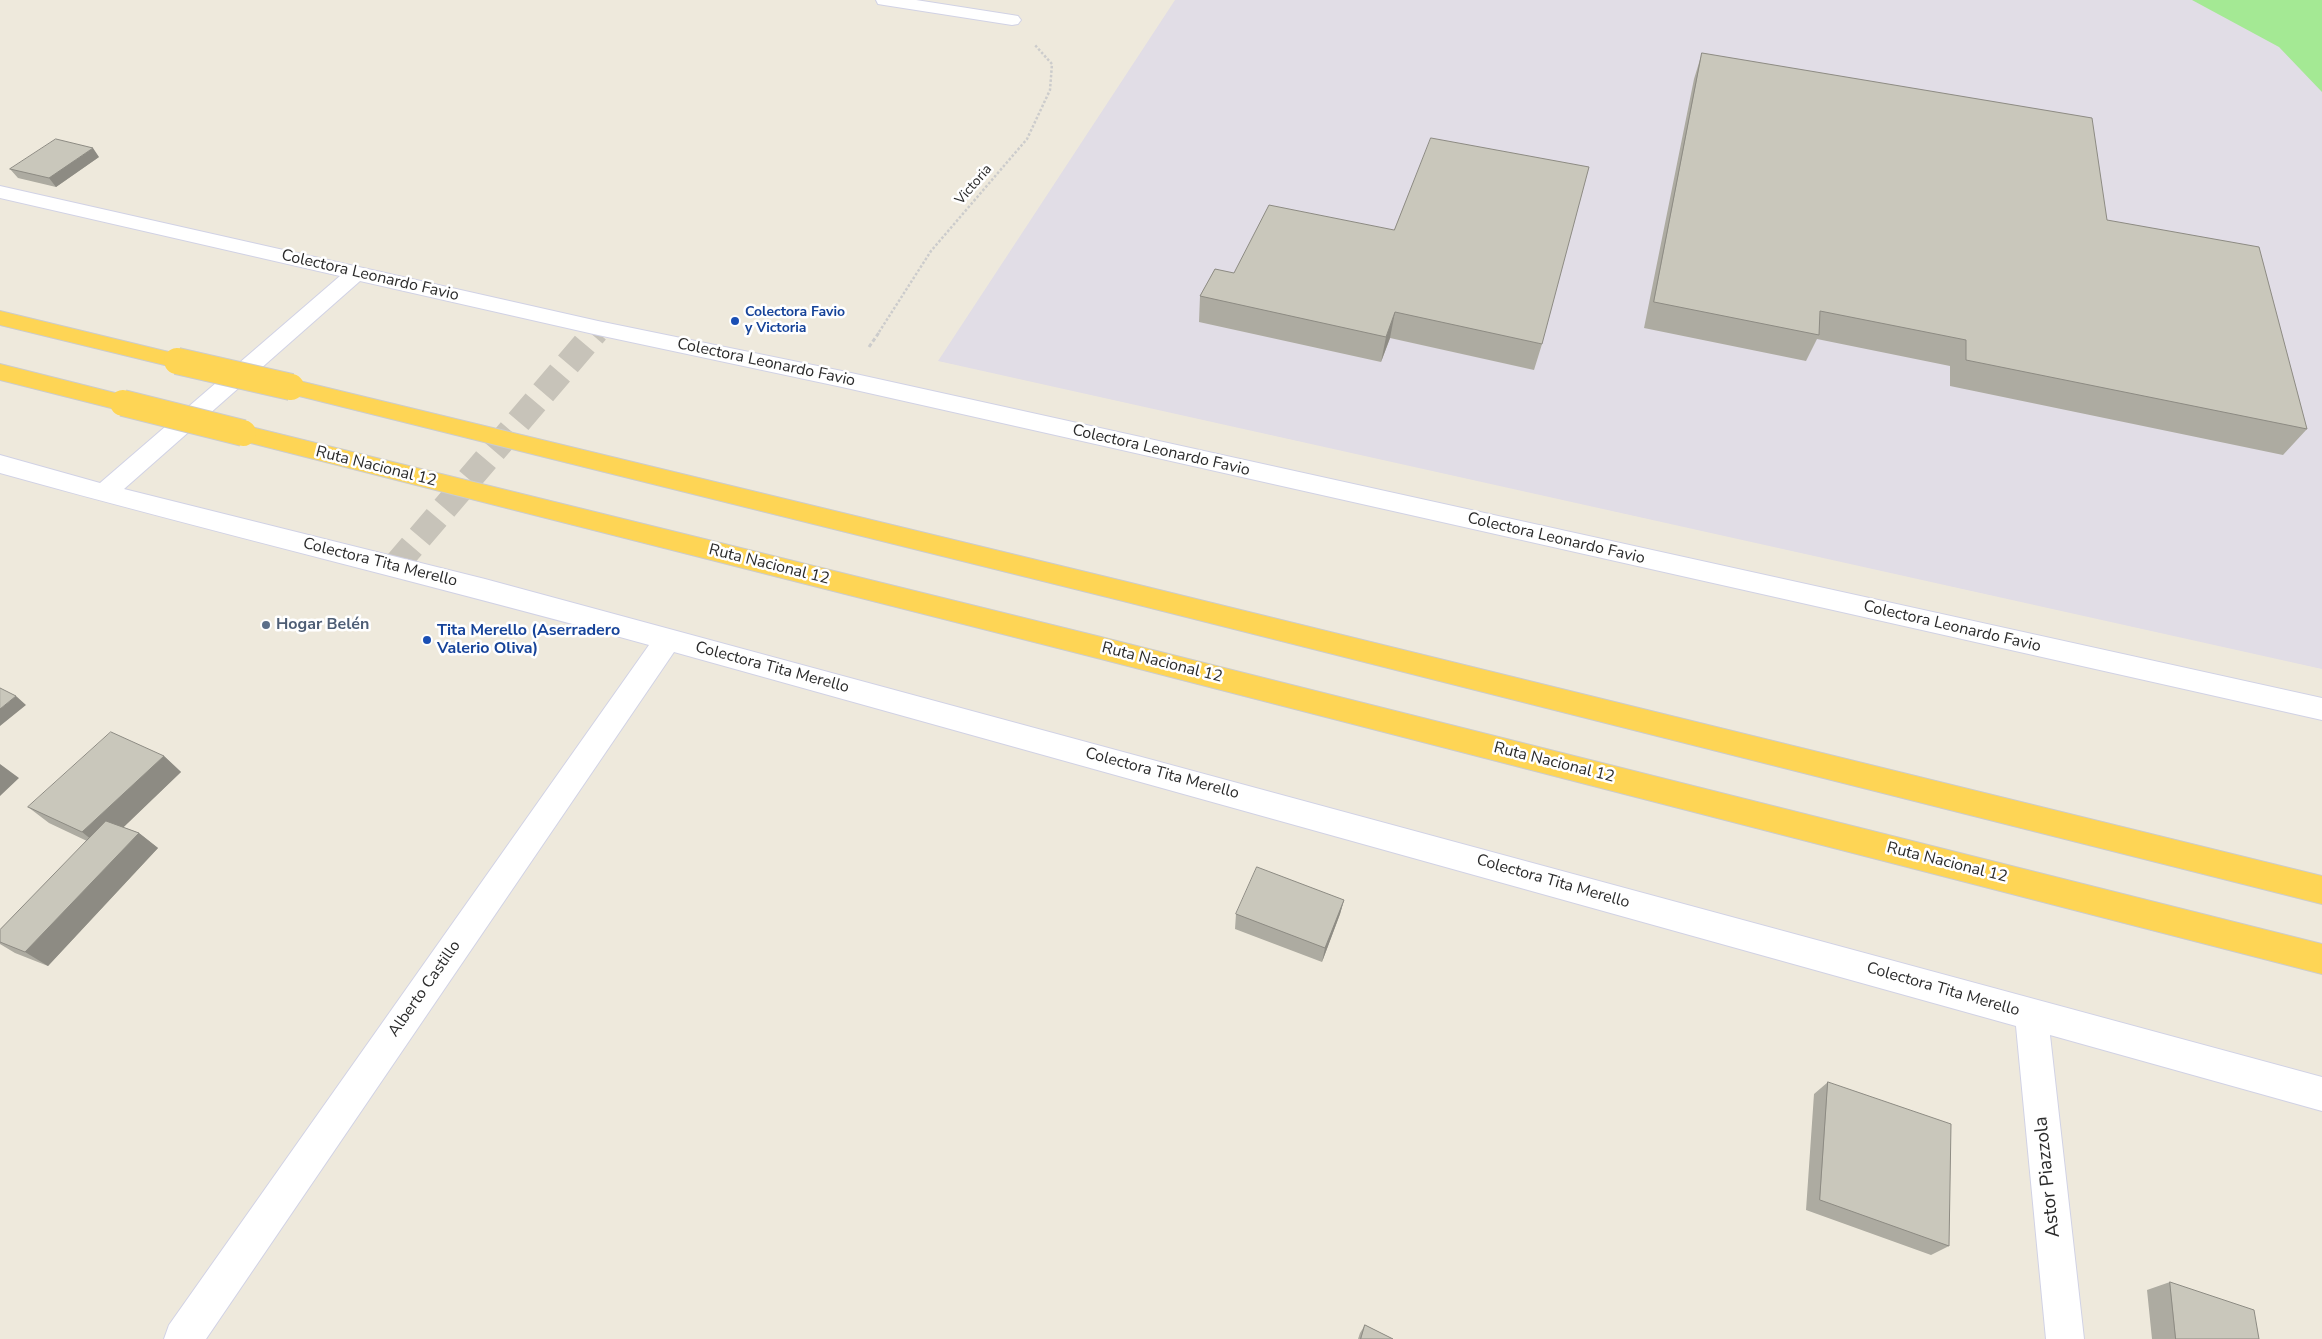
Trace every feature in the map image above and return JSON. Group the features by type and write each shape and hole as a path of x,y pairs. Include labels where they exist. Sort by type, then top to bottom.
{"highway":[{"path":"0,318 1122,591 2322,890"},
{"name":"Ruta Nacional 12","path":"0,372 1088,644 2322,960"}],"street":[{"path":"884,0 1012,20"},
{"name":"Colectora Leonardo Favio","path":"0,192 356,273 842,379 2322,710"},
{"path":"104,494 356,273"},
{"name":"Colectora Tita Merello","path":"0,464 104,494 449,580 668,639 2322,1094"},
{"name":"Alberto Castillo","path":"182,1339 668,639"},
{"name":"Astor Piazzola","path":"2031,1015 2065,1339"}],"path":[{"name":"Victoria","path":"842,379 868,348 931,251 1027,139 1050,90 1052,64 1012,20"}],"shaded area":[{"path":"1175,0 2322,0 2322,669 938,361"}],"green space":[{"path":"2192,0 2322,0 2322,92 2279,47"}],"building":[{"path":"1702,53 2092,118 2107,220 2259,247 2307,429 1966,360 1966,340 1820,311 1819,335 1654,302"},
{"path":"1431,138 1589,167 1542,344 1395,312 1386,337 1200,296 1215,269 1234,273 1269,205 1394,230"},
{"path":"56,139 93,148 49,178 10,169"},
{"path":"0,688 16,696 0,709"},
{"path":"111,732 164,756 82,832 28,807"},
{"path":"106,821 139,833 25,952 0,942 0,930"},
{"path":"1257,867 1344,900 1325,948 1236,914"},
{"path":"1828,1082 1951,1124 1949,1246 1820,1200"},
{"path":"2170,1282 2254,1310 2259,1339 2176,1339"},
{"path":"1365,1325 1393,1339 1361,1339"}],"tunnel":[{"path":"595,332 598,328"},
{"path":"395,566 596,331"}],"place":[{"name":"Colectora Favio y Victoria","path":"735,321"},
{"name":"Hogar Belén","path":"266,625"},
{"name":"Tita Merello (Aserradero Valerio Oliva)","path":"427,640"}]}
